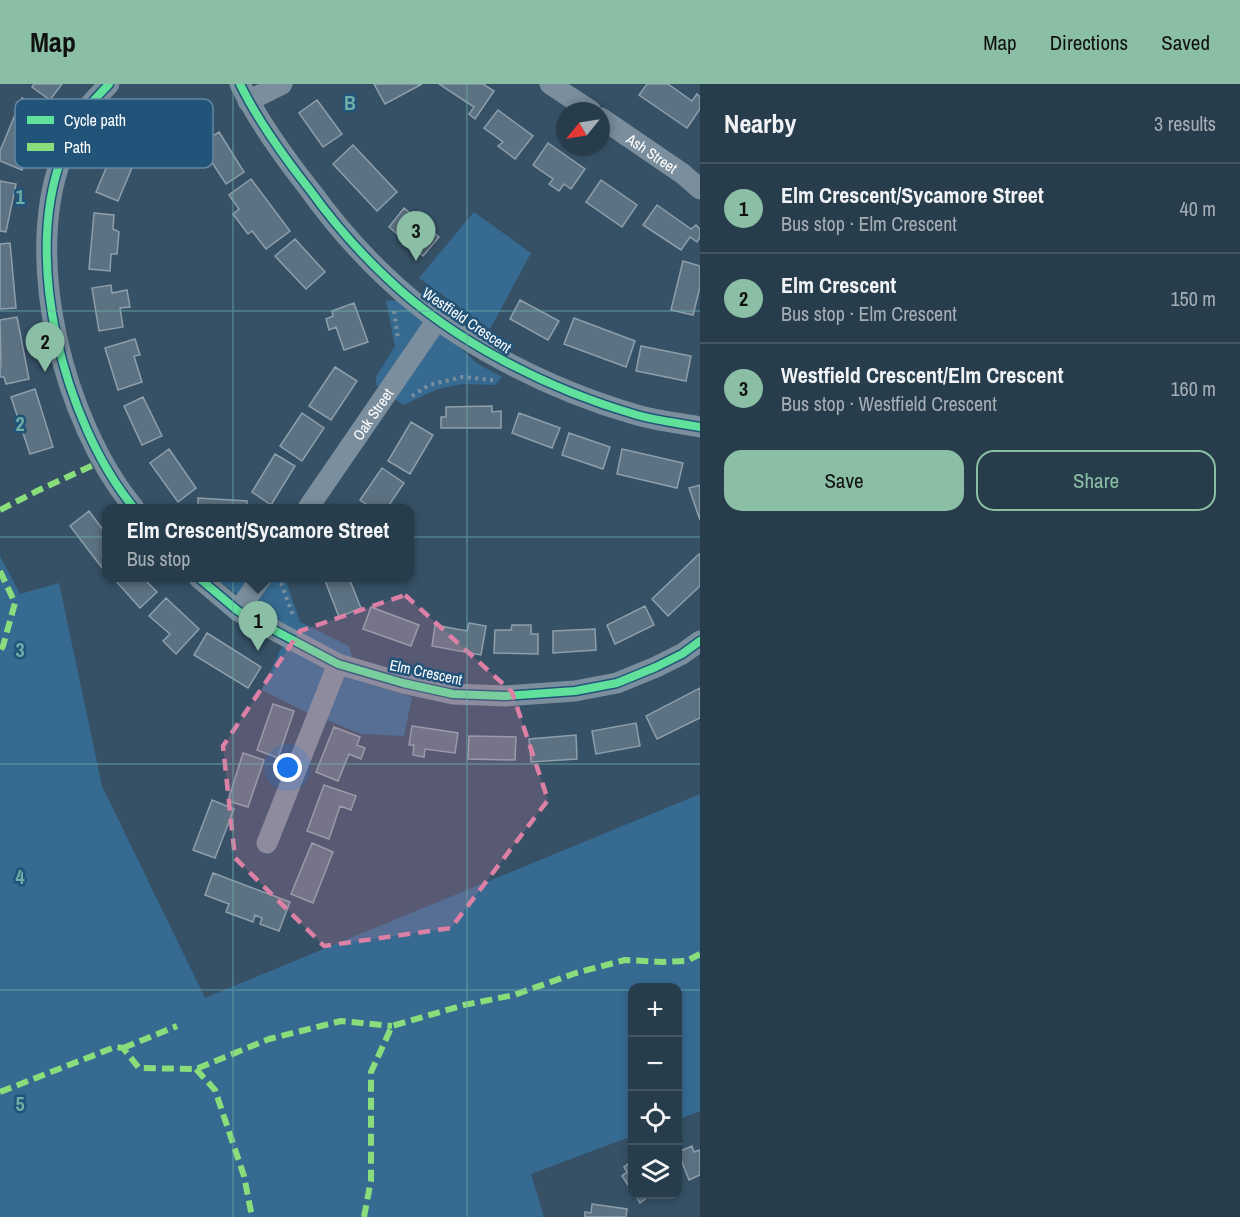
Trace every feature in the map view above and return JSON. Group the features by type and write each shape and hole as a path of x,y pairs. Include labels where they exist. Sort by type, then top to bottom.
{"street":[{"path":"96,99 109,84"},
{"path":"244,93 282,84"},
{"path":"550,84 577,102"},
{"name":"Westfield Crescent","path":"244,93 294,170 336,224 388,280 437,320 508,364 574,393 638,415 700,427"},
{"name":"Ash Street","path":"610,124 683,174 700,189"},
{"path":"59,168 46,225 48,279 61,358 83,419 102,461 131,504"},
{"name":"Oak Street","path":"311,504 437,320"},
{"name":"Elm Crescent","path":"204,582 238,611 338,664 403,683 453,694 505,696 575,690 617,683 682,654 700,641"},
{"path":"238,611 258,582"},
{"path":"267,843 338,664"}],"path":[{"path":"388,280 404,370"},
{"path":"391,388 408,398 429,385 462,377 493,380 508,364"},
{"path":"280,582 302,645"}],"highlighted area":[{"path":"405,595 512,692 548,800 451,928 324,946 235,858 223,746 300,631"}],"shaded area":[{"path":"474,212 531,253 490,329 419,278"},
{"path":"397,300 478,364 502,377 495,385 463,384 438,389 403,405 376,385 376,377 395,346 386,301"},
{"path":"0,556 20,594 59,583 102,786 205,998 700,794 700,1111 682,1118 682,983 628,983 628,1138 531,1174 544,1217 0,1217"},
{"path":"220,582 286,582 300,622 349,646 359,681 412,697 404,736 362,734 306,712 262,690 290,629"}],"building":[{"path":"34,84 62,84 51,99 32,87"},
{"path":"374,84 422,84 385,104"},
{"path":"439,84 483,84 494,91 475,119 469,114 474,107"},
{"path":"647,84 668,84 692,101 697,94 700,97 700,109 687,128 639,95"},
{"path":"317,100 342,134 323,147 299,113"},
{"path":"498,110 533,136 515,159 498,146 503,142 484,128"},
{"path":"15,115 15,167 0,161 0,151"},
{"path":"219,132 244,172 226,184 213,164 213,136"},
{"path":"548,143 556,149 556,156 566,156 585,169 571,189 564,184 559,191 549,184 553,179 533,165"},
{"path":"353,145 397,192 377,211 333,164"},
{"path":"106,168 132,168 118,201 96,192"},
{"path":"251,179 290,231 266,249 252,231 248,234 233,214 239,209 229,195"},
{"path":"601,180 637,205 622,227 586,202"},
{"path":"0,181 16,184 6,232 0,231"},
{"path":"657,205 691,229 696,225 700,229 697,242 690,237 681,250 643,225"},
{"path":"404,208 439,237 423,256 389,227"},
{"path":"94,213 114,215 113,229 119,232 117,254 111,254 110,271 89,269"},
{"path":"295,239 325,272 306,289 275,256"},
{"path":"10,243 16,308 0,309 0,244"},
{"path":"683,261 700,266 700,287 693,315 671,310"},
{"path":"111,285 112,293 127,290 130,307 120,308 123,327 99,331 92,288"},
{"path":"520,300 559,321 548,340 510,319"},
{"path":"354,303 368,342 344,350 336,327 329,330 326,319 333,316 332,311"},
{"path":"17,317 29,379 6,384 4,377 0,377 0,320"},
{"path":"574,318 635,341 626,367 564,344"},
{"path":"135,339 140,355 134,356 142,382 118,390 105,348"},
{"path":"641,346 691,356 686,381 636,371"},
{"path":"335,367 357,381 331,420 309,406"},
{"path":"35,389 53,447 30,454 11,397"},
{"path":"143,397 162,436 142,445 124,406"},
{"path":"492,406 492,412 501,411 501,428 441,428 441,417 446,417 446,407"},
{"path":"302,413 324,428 302,461 280,446"},
{"path":"519,413 560,428 552,448 512,433"},
{"path":"411,422 433,435 410,474 388,461"},
{"path":"569,433 610,447 603,469 562,455"},
{"path":"169,449 196,488 178,502 150,463"},
{"path":"622,449 683,463 677,488 617,474"},
{"path":"275,454 295,466 272,504 252,492"},
{"path":"382,468 404,483 390,504 366,504 360,500"},
{"path":"700,485 700,520 689,488"},
{"path":"198,498 247,501 247,504 198,504"},
{"path":"89,511 102,529 102,568 70,526"},
{"path":"699,554 700,586 668,616 652,599"},
{"path":"117,582 147,582 157,592 140,608"},
{"path":"326,582 351,582 361,608 339,617"},
{"path":"166,598 199,629 176,654 163,641 170,634 149,616"},
{"path":"645,606 654,625 615,644 607,625"},
{"path":"371,607 419,625 411,646 363,629"},
{"path":"469,623 486,626 481,655 432,646 435,625 467,631"},
{"path":"512,625 531,625 531,634 538,634 538,654 494,653 495,630 511,630"},
{"path":"595,629 596,650 553,653 553,631"},
{"path":"207,633 261,667 248,688 194,655"},
{"path":"700,688 700,718 657,739 646,716"},
{"path":"273,704 294,711 278,758 257,750"},
{"path":"636,723 640,746 596,754 592,731"},
{"path":"412,726 458,733 455,753 425,749 424,757 413,755 414,745 409,745"},
{"path":"334,727 360,737 357,745 365,748 361,759 349,754 338,781 316,772"},
{"path":"576,735 577,759 531,762 529,739"},
{"path":"469,736 516,737 515,760 468,759"},
{"path":"243,753 264,760 248,807 228,801"},
{"path":"324,785 356,796 351,810 340,806 329,839 307,831"},
{"path":"212,800 234,809 215,858 193,850"},
{"path":"312,843 333,852 313,903 291,894"},
{"path":"213,873 290,902 279,931 260,924 262,918 255,915 253,922 226,912 229,904 205,895"},
{"path":"692,1146 694,1152 699,1150 700,1175 689,1180 682,1162 682,1150"},
{"path":"628,1164 628,1185 622,1176 627,1172 624,1167"},
{"path":"592,1204 627,1209 626,1217 585,1217 585,1212 591,1213"}],"marked path":[{"path":"0,510 102,461"},
{"path":"0,571 15,603 0,651"},
{"path":"364,1217 371,1180 371,1072 392,1026 464,1005 514,995 576,973 625,960 687,961 700,954"},
{"path":"0,1092 115,1047 123,1048 139,1068 196,1069 269,1039 341,1021 392,1026"},
{"path":"123,1048 177,1026"},
{"path":"196,1069 215,1090 244,1176 252,1217"}],"cycle path":[{"path":"95,99 109,84"},
{"path":"240,84 272,138 337,225 367,258 414,302 473,343 537,378 604,405 637,415 700,427"},
{"path":"60,168 53,189 47,236 48,285 56,335 69,384 87,430 109,472 131,504"},
{"path":"204,582 238,611 338,664 403,683 453,694 505,696 575,691 617,683 682,654 700,641"}],"place":[{"name":"Westfield Crescent/Elm Crescent","path":"416,261"},
{"name":"Elm Crescent","path":"45,372"},
{"name":"Elm Crescent/Sycamore Street","path":"258,651"}]}
